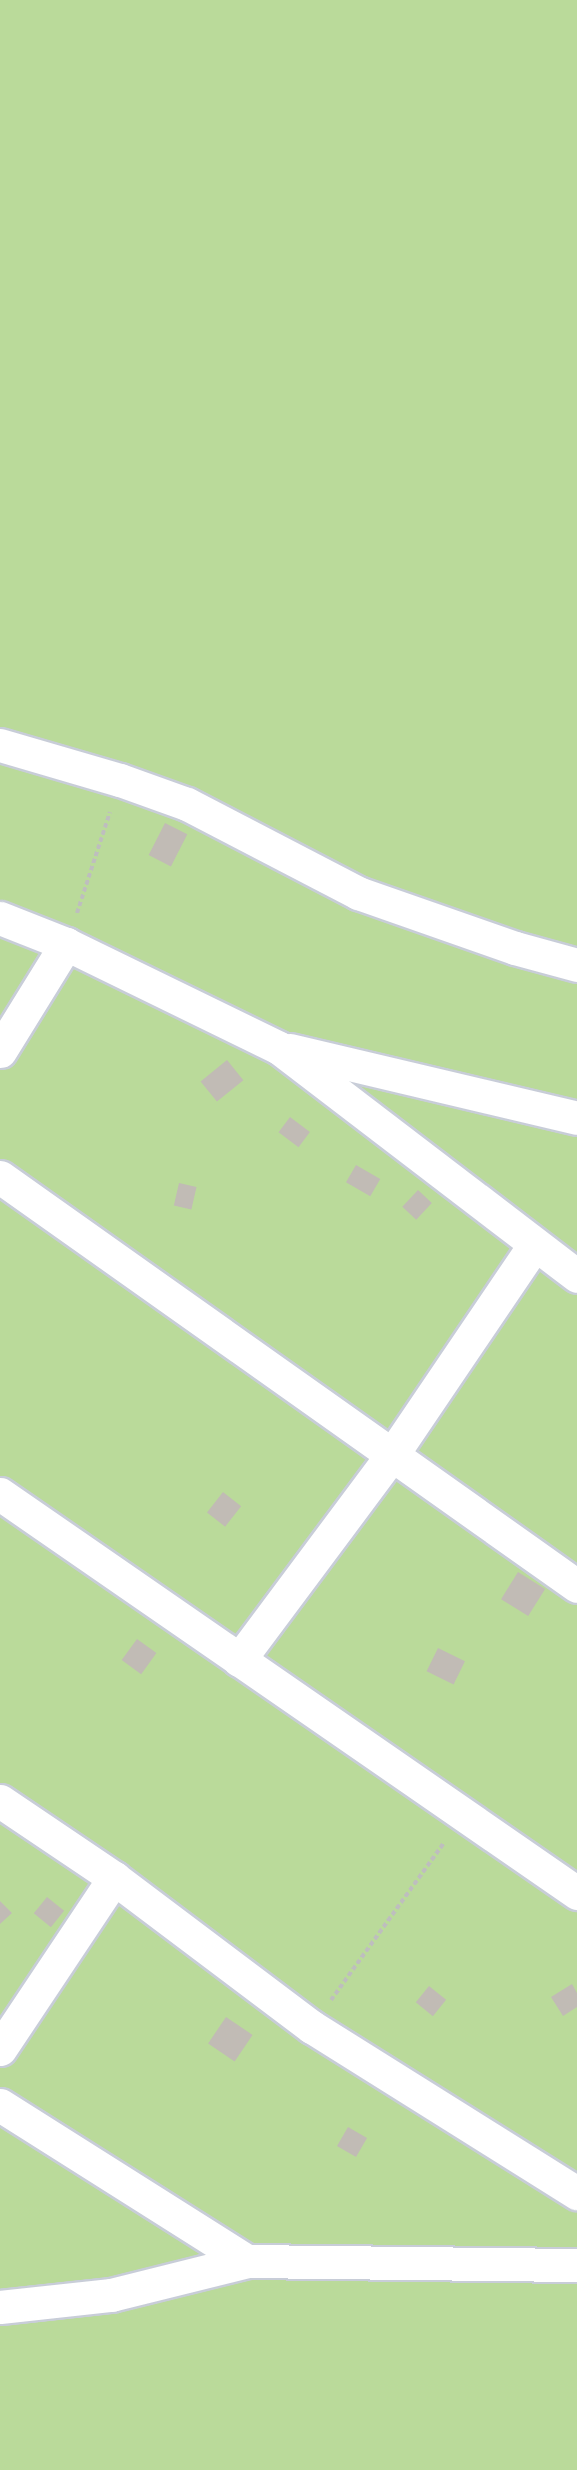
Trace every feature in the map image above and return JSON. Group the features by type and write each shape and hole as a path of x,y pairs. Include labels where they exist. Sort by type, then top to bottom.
{"street":[{"path":"0,746 120,780 188,804 358,893 514,948 577,965"},
{"path":"0,918 66,944 279,1048 577,1276"},
{"path":"0,1051 66,944"},
{"path":"279,1048 577,1118"},
{"path":"0,1177 577,1586"},
{"path":"239,1660 392,1455 534,1245"},
{"path":"0,1494 577,1893"},
{"path":"0,1801 114,1878 312,2027 574,2185"},
{"path":"0,2049 114,1878"},
{"path":"0,2105 247,2261"},
{"path":"0,2307 111,2295 247,2261 577,2265"}],"path":[{"path":"66,944 120,780"},
{"path":"312,2027 463,1815"}],"green space":[{"path":"0,0 577,0 577,2470 0,2470"}],"building":[{"path":"165,823 187,834 171,866 149,855"},
{"path":"227,1060 243,1080 217,1102 201,1081"},
{"path":"290,1117 310,1132 299,1147 279,1132"},
{"path":"356,1165 380,1179 370,1196 346,1182"},
{"path":"179,1183 197,1187 191,1209 174,1205"},
{"path":"418,1190 432,1203 416,1220 402,1207"},
{"path":"223,1492 241,1506 225,1527 207,1512"},
{"path":"518,1572 545,1589 528,1616 501,1599"},
{"path":"137,1639 156,1653 141,1674 122,1660"},
{"path":"438,1648 465,1661 454,1685 427,1671"},
{"path":"47,1897 64,1911 51,1927 34,1913"},
{"path":"0,1901 12,1913 0,1924"},
{"path":"572,1984 577,1993 577,2007 563,2016 551,1997"},
{"path":"429,1986 446,2000 433,2016 416,2002"},
{"path":"226,2017 253,2035 235,2061 208,2044"},
{"path":"348,2127 367,2138 356,2157 337,2146"}]}
